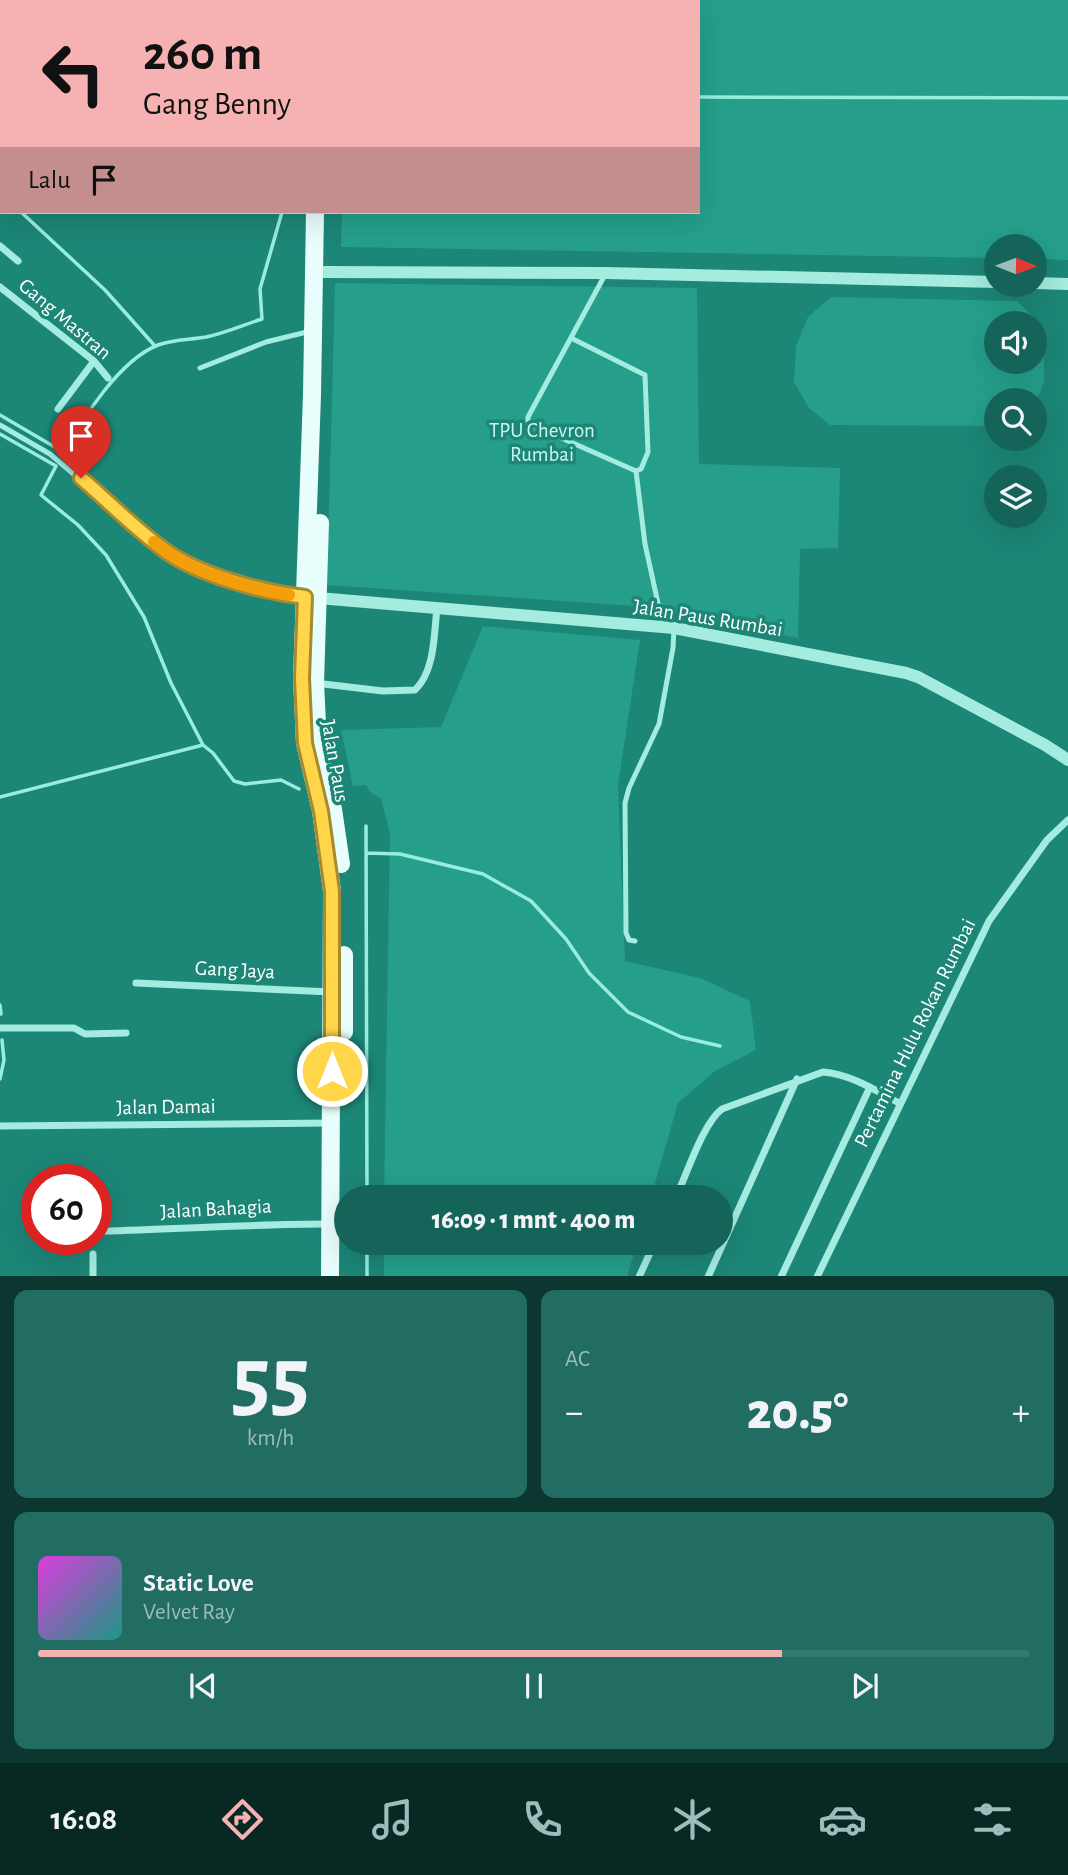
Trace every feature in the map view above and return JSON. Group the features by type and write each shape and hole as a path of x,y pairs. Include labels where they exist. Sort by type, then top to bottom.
{"main road":[{"name":"Jalan Paus","path":"316,214 320,272 312,597 302,678 305,743 321,811 332,891 330,1276"},
{"name":"Jalan Paus","path":"325,214 314,330 312,597 318,743 333,809 344,889 341,1276"}],"street":[{"name":"Gang Mastran","path":"0,246 18,261"},
{"path":"320,272 606,273 984,282"},
{"path":"1047,283 1068,284"},
{"name":"Gang Mastran","path":"0,287 94,361 108,378"},
{"path":"58,409 94,361"},
{"name":"Jalan Paus Rumbai","path":"312,597 668,627 918,677 1068,760"},
{"path":"315,683 383,691 415,690 427,674 434,644 437,608"},
{"name":"Pertamina Hulu Rokan Rumbai","path":"817,1276 989,921 1047,840 1068,820"},
{"name":"Gang Jaya","path":"136,983 331,992"},
{"path":"2,1027 74,1028 85,1034 126,1033"},
{"path":"682,1185 714,1115 722,1109 797,1080 822,1072 836,1073 899,1103"},
{"path":"708,1276 797,1080"},
{"path":"781,1276 870,1087"},
{"name":"Jalan Damai","path":"0,1126 332,1123"},
{"name":"Jalan Bahagia","path":"112,1231 216,1228 251,1224 331,1224"},
{"path":"93,1255 93,1276"},
{"path":"639,1276 649,1255"}],"lane":[{"path":"571,338 643,373 647,378 648,452 641,470 636,471 528,421 571,338 606,273"},
{"path":"200,368 266,342 314,330"},
{"path":"0,425 50,454 163,550 180,560 240,583 312,597"},
{"path":"635,941 629,940 626,933 625,803 629,788 659,724 673,648 645,544 636,471"}],"green space":[{"path":"700,0 1068,0 1068,260 1047,259 1047,234 984,234 984,258 341,247 342,214 700,214"},
{"name":"TPU Chevron Rumbai","path":"335,283 697,288 699,464 840,468 838,548 800,549 798,638 649,607 327,585"},
{"path":"831,297 1017,301 1027,311 984,311 984,374 1044,374 1044,382 1042,388 984,388 984,426 830,425 809,408 794,382 796,346 808,317"},
{"path":"483,626 640,640 618,785 625,961 700,978 750,1001 756,1050 715,1071 678,1103 654,1185 384,1185 390,833 381,799 370,792 366,785 353,786 341,730 441,727"},
{"path":"384,1255 633,1255 627,1276 384,1276"}],"waterway":[{"path":"700,97 1068,98"},
{"path":"23,214 105,290 155,346"},
{"path":"0,415 65,453 81,423 104,391 130,363 144,353 164,343 213,335 262,319 260,289 281,214"},
{"path":"0,434 56,466 41,495 78,525 106,555 144,617 171,683 203,745 213,753 234,781 245,784 281,780 299,789"},
{"path":"0,797 203,745"},
{"path":"366,826 367,1185"},
{"path":"366,853 400,854 483,874 531,901 566,939 589,973 628,1012 681,1037 720,1046"},
{"path":"0,1005 1,1014"},
{"path":"0,1079 4,1060 2,1040"},
{"path":"367,1255 367,1276"}],"slow traffic":[{"path":"154,542 180,560 229,580 289,595"}],"route":[{"path":"81,478 163,550 180,560 245,585 305,597 302,678 305,743 317,788 332,891 332,1071"}]}
